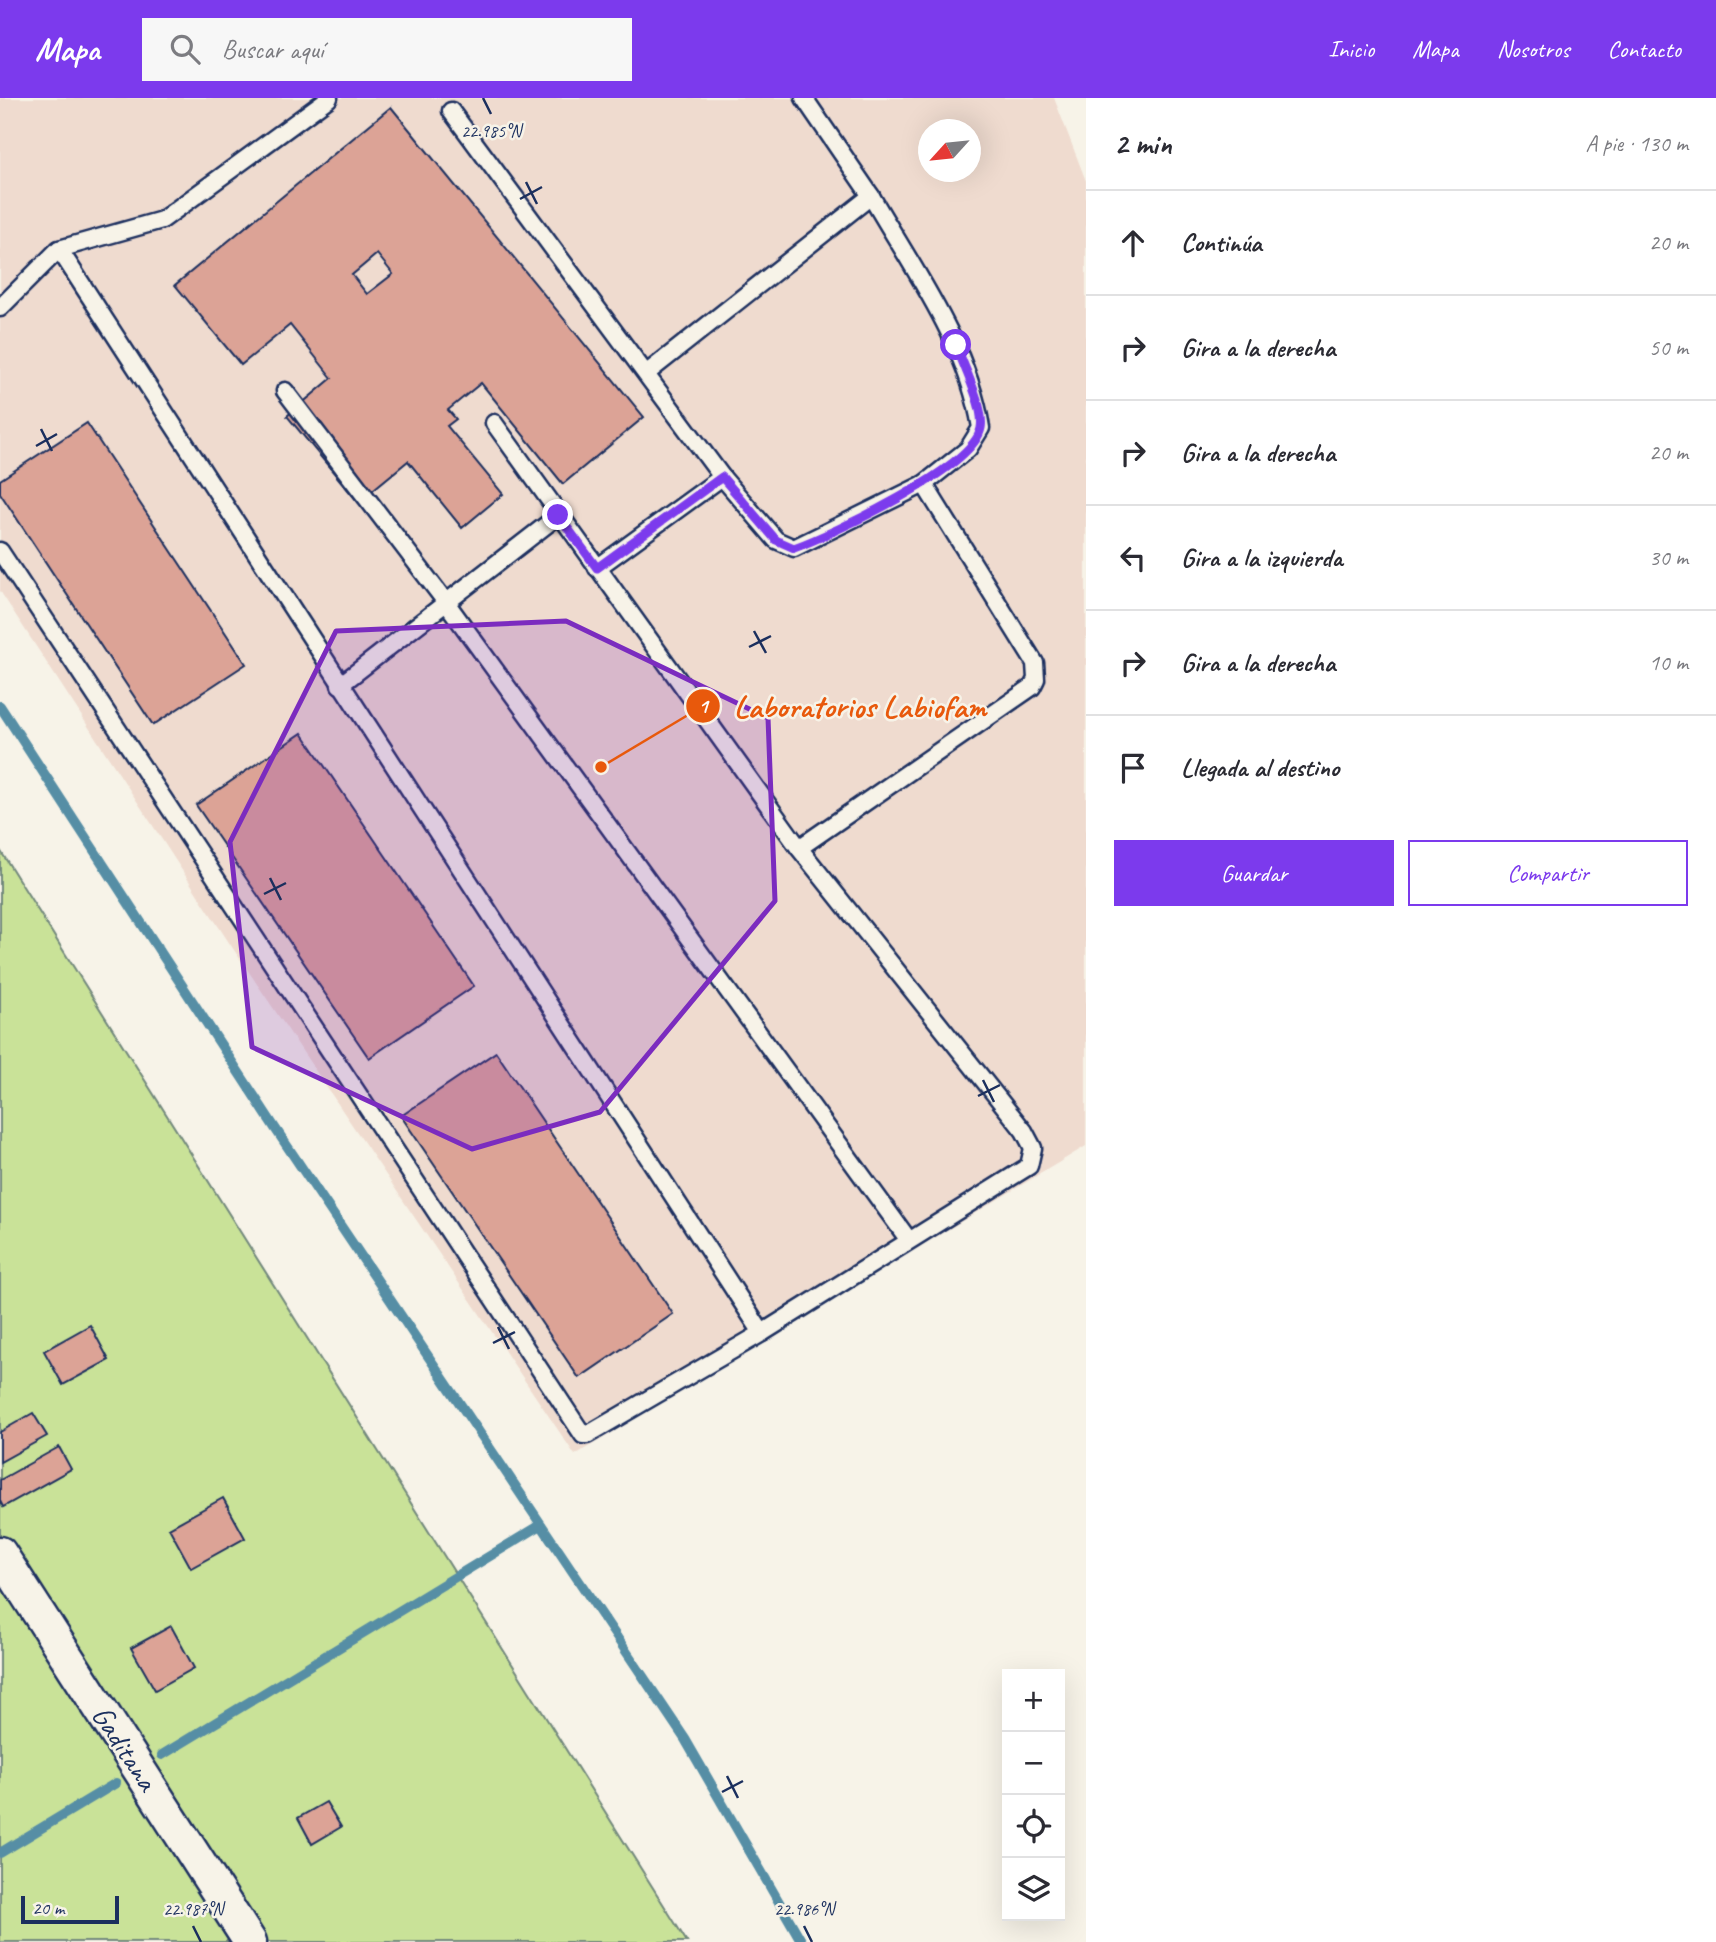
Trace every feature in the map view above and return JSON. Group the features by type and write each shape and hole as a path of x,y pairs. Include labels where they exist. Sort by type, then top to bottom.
{"street":[{"name":"Gaditana","path":"0,1553 250,1942"}],"lane":[{"path":"0,308 59,249 162,220 329,98"},
{"path":"451,111 722,477 776,540 794,548 924,484 968,449 981,428 978,404 956,345 871,197 804,98"},
{"path":"647,373 871,197"},
{"path":"59,249 762,1333"},
{"path":"285,391 445,601 908,1239"},
{"path":"0,551 583,1435 762,1333 908,1239 1030,1166 1033,1148 1024,1131 799,848 494,423"},
{"path":"597,568 722,477"},
{"path":"799,848 1032,687 1036,679 1035,663 924,484"},
{"path":"340,685 558,515"}],"highlighted area":[{"path":"566,621 768,718 775,901 600,1112 472,1149 252,1047 230,842 336,631"}],"shaded area":[{"path":"0,98 1054,98 1086,181 1086,1146 575,1455 230,944 0,591"}],"green space":[{"path":"0,850 687,1942 0,1942"}],"building":[{"path":"391,107 644,417 563,484 481,383 448,410 456,419 447,426 503,494 462,528 408,461 358,502 287,416 332,378 290,325 241,365 175,285","holes":["377,254 393,274 367,294 352,275"]},
{"path":"87,423 246,664 153,725 0,493 0,480"},
{"path":"302,733 474,986 369,1058 196,805"},
{"path":"496,1052 673,1314 579,1378 401,1116"},
{"path":"90,1325 109,1360 63,1385 44,1351"},
{"path":"33,1413 47,1436 0,1462 0,1432"},
{"path":"59,1447 71,1469 3,1507 0,1501 0,1480"},
{"path":"223,1498 245,1538 191,1568 169,1528"},
{"path":"171,1626 194,1668 155,1690 131,1648"},
{"path":"326,1802 341,1827 312,1844 298,1818"}],"waterway":[{"path":"0,706 275,1128 685,1739 802,1942"},
{"path":"162,1755 541,1525"},
{"path":"0,1853 116,1783"}],"place":[{"name":"Laboratorios Labiofam","path":"601,767"}],"route":[{"path":"558,515 597,568 722,477 776,540 794,548 817,539 924,484 968,449 981,428 978,404 956,345"}]}
